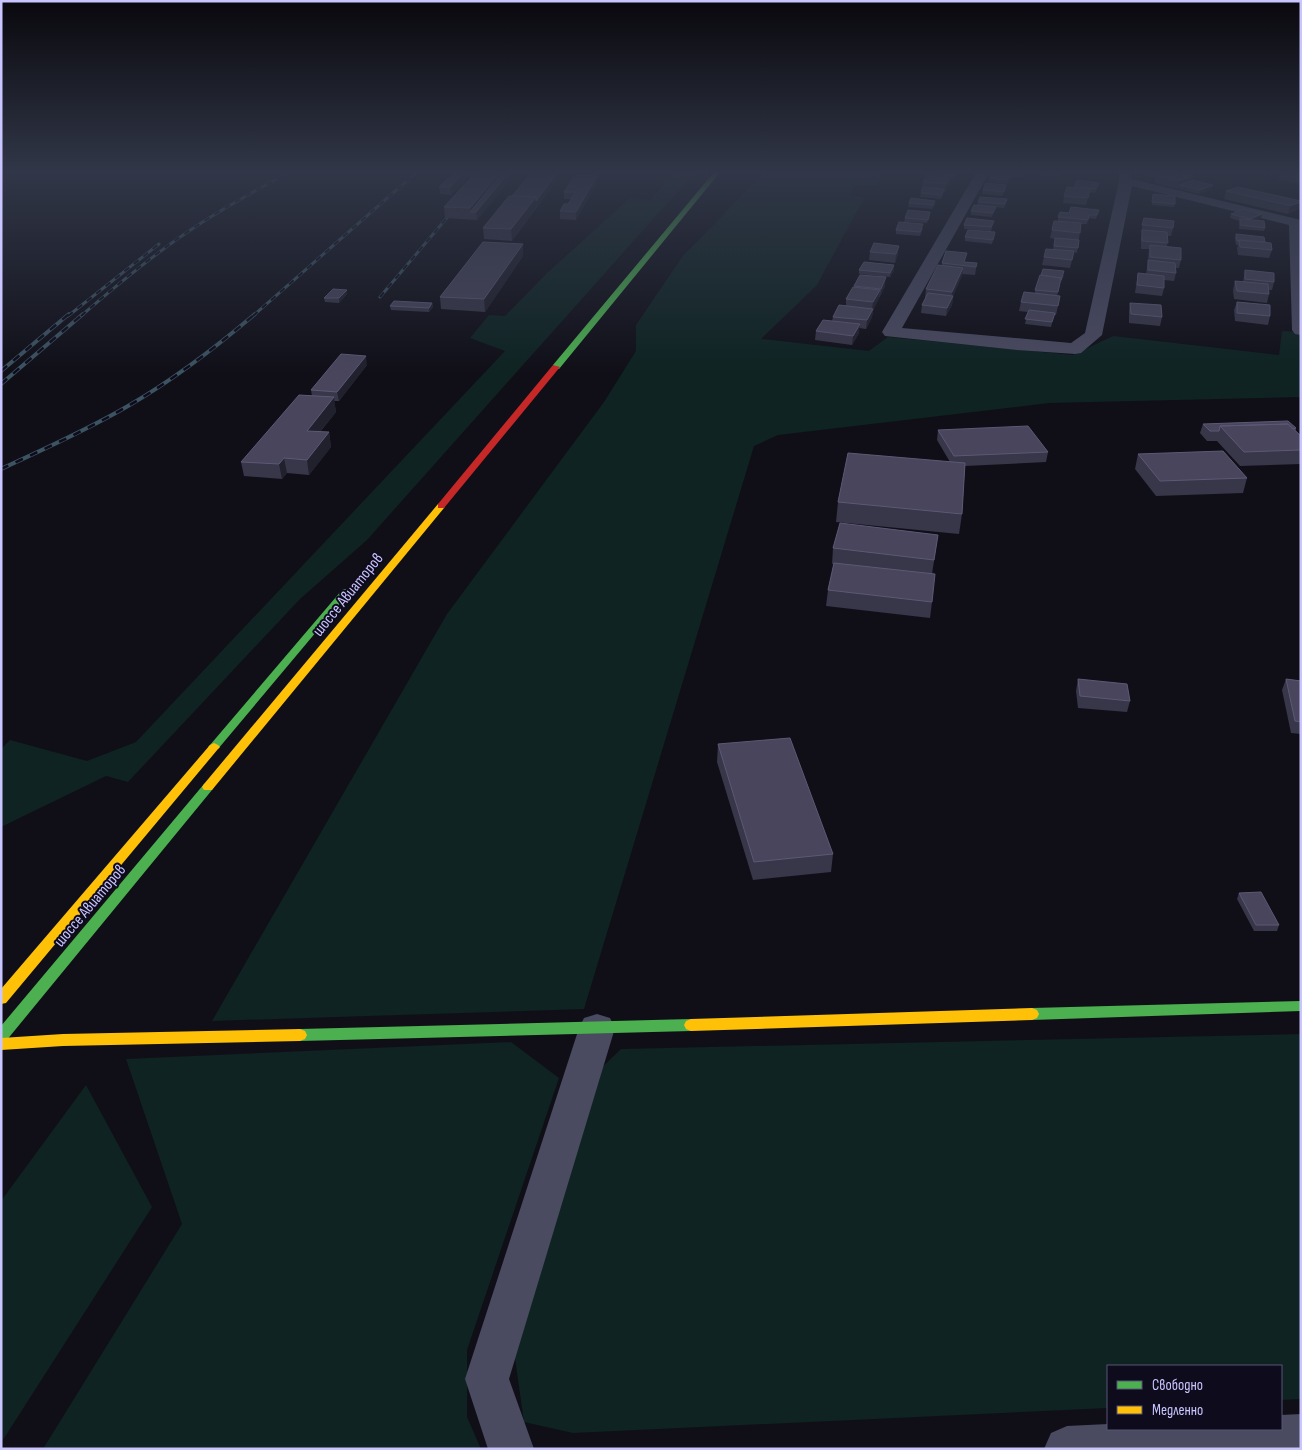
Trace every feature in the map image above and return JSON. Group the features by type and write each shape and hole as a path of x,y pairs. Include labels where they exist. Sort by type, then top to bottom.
{"main road":[{"path":"632,257 648,239"},
{"name":"шоссе Авиаторов","path":"1,1037 662,239"},
{"name":"шоссе Авиаторов","path":"1,999 355,581"},
{"path":"1,1044 72,1040 597,1028 1301,1006"}],"street":[{"path":"945,239 891,332 1017,345 1075,348 1093,335 1113,239"},
{"path":"1298,239 1301,330"},
{"path":"511,1449 487,1379 597,1028"},
{"path":"1067,1449 1301,1437"}],"green space":[{"path":"585,239 636,239 367,540 300,599 128,782 106,776 1,827 1,749 10,740 87,761 136,742 505,351 470,338 489,315 505,316 548,272"},
{"path":"700,239 842,239 817,285 761,339 869,351 888,337 1073,355 1113,336 1279,355 1282,331 1301,332 1301,397 1049,403 778,435 754,446 584,1009 212,1021 447,614 604,402 636,351 636,325 682,257"},
{"path":"1301,1034 1301,1399 1282,1400 1282,1365 1107,1365 1107,1408 573,1433 524,1422 515,1358 597,1072 621,1049"},
{"path":"511,1042 559,1078 467,1350 467,1417 481,1449 43,1449 182,1224 126,1059"},
{"path":"86,1085 152,1207 1,1443 1,1201"}],"building":[{"path":"1055,239 1079,240 1078,248 1054,246"},
{"path":"1142,239 1168,239 1168,243 1142,241"},
{"path":"1237,239 1264,239 1265,242 1239,240 1237,241"},
{"path":"1239,240 1271,243 1272,250 1240,247"},
{"path":"483,242 523,244 484,299 440,297"},
{"path":"874,243 899,246 896,254 870,252"},
{"path":"1150,245 1181,248 1181,260 1150,257"},
{"path":"1046,249 1074,251 1072,260 1044,257"},
{"path":"946,251 967,253 964,262 977,263 976,267 942,263"},
{"path":"1148,260 1175,263 1176,273 1148,270"},
{"path":"864,262 894,265 890,273 859,270"},
{"path":"938,265 963,268 952,292 926,289"},
{"path":"1043,269 1064,271 1061,280 1061,278 1041,275"},
{"path":"1245,270 1274,273 1274,282 1245,279"},
{"path":"1138,273 1164,276 1164,288 1137,285"},
{"path":"860,275 886,277 881,289 854,286"},
{"path":"1040,275 1061,278 1058,292 1035,290"},
{"path":"1235,281 1268,284 1269,294 1237,291"},
{"path":"853,287 880,290 873,302 846,299"},
{"path":"333,289 347,290 339,298 324,298"},
{"path":"1024,292 1060,296 1058,306 1021,302"},
{"path":"928,293 953,296 947,308 922,305"},
{"path":"394,301 432,303 429,308 390,306"},
{"path":"1237,302 1270,305 1270,316 1237,313"},
{"path":"1130,303 1161,305 1162,317 1131,314"},
{"path":"839,305 873,309 867,320 833,317"},
{"path":"1029,310 1055,313 1052,322 1025,319"},
{"path":"823,320 860,324 853,336 816,331"},
{"path":"341,354 366,356 337,392 311,390"},
{"path":"299,395 334,397 307,431 329,432 307,460 284,458 279,464 241,462"},
{"path":"1288,421 1296,428 1293,429 1288,424 1220,426 1219,431 1210,431 1203,424"},
{"path":"1288,424 1301,436 1301,450 1244,452 1220,426"},
{"path":"1028,426 1048,452 954,456 938,430"},
{"path":"1223,451 1247,478 1160,481 1138,454"},
{"path":"848,453 965,463 962,514 838,502"},
{"path":"840,523 938,535 934,560 833,548"},
{"path":"834,563 935,574 932,602 828,590"},
{"path":"1078,679 1127,684 1130,701 1080,696"},
{"path":"1286,679 1301,681 1301,722 1295,721"},
{"path":"790,738 833,854 754,862 718,744"},
{"path":"1261,892 1279,925 1256,925 1239,893"}],"railway":[{"path":"81,316 137,269 178,239"},
{"path":"253,316 341,239"},
{"path":"380,297 429,239"},
{"path":"68,316 159,244"},
{"path":"1,371 69,314"},
{"path":"1,384 83,314"},
{"path":"1,469 113,415 145,396 193,363 255,314"}],"traffic: fast":[{"path":"556,367 662,239"},
{"path":"214,747 345,592"},
{"path":"1,1037 208,787"},
{"path":"1032,1014 1301,1006"},
{"path":"300,1035 691,1025"}],"traffic: slow":[{"path":"208,787 441,506"},
{"path":"1,999 214,747"},
{"path":"691,1025 1032,1014"},
{"path":"1,1044 63,1040 300,1035"}],"traffic: jam":[{"path":"441,506 556,367"}]}
